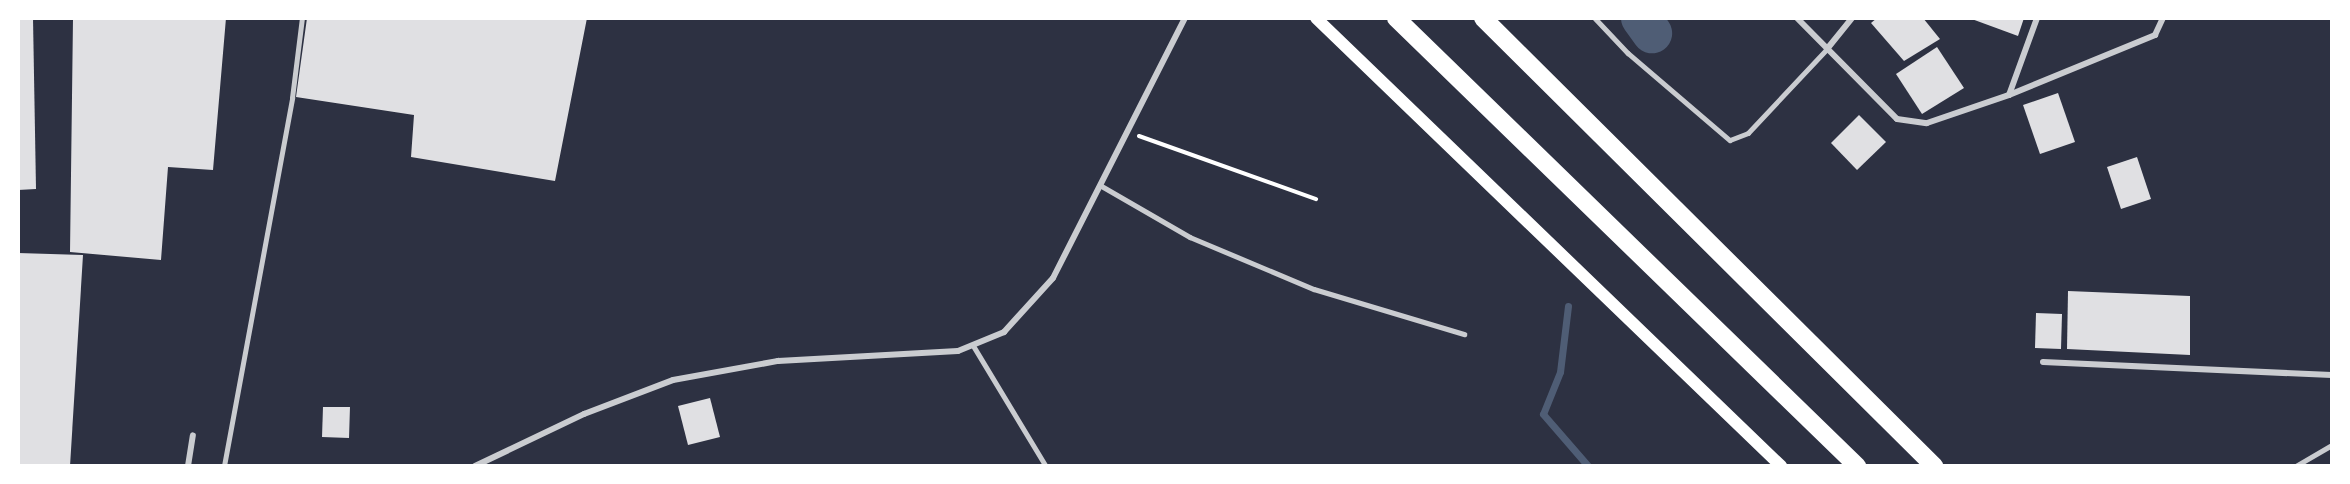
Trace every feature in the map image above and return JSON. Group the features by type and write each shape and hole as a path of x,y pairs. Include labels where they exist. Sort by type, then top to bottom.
{"highway":[{"path":"1396,18 1857,466"},
{"path":"1483,18 1934,466"}],"main road":[{"path":"1316,18 1781,466"}],"street":[{"path":"475,466 584,414 673,380 778,361 958,351 1004,332 1053,278 1185,18"},
{"path":"1797,18 1897,119 1927,123 2009,95 2155,35 2163,18"},
{"path":"1827,49 1852,18"},
{"path":"2009,95 2037,18"},
{"path":"2043,362 2332,375"},
{"path":"188,466 193,435"}],"lane":[{"path":"224,466 292,98 302,18"},
{"path":"1595,18 1628,53 1730,140 1748,133 1827,49"},
{"path":"1100,185 1190,237 1314,289 1464,334"},
{"path":"973,345 1046,466"},
{"path":"2296,466 2332,445"}],"path":[{"path":"1127,132 1316,200"}],"building":[{"path":"18,18 33,18 36,189 18,190"},
{"path":"73,18 226,18 213,170 168,167 161,260 70,252"},
{"path":"307,18 587,18 555,181 411,157 414,115 296,97"},
{"path":"1877,18 1923,18 1940,39 1904,61 1871,23"},
{"path":"1969,18 2024,18 2018,36"},
{"path":"1937,47 1964,88 1922,114 1896,74"},
{"path":"2058,93 2075,142 2040,154 2023,105"},
{"path":"1859,115 1886,142 1857,170 1831,143"},
{"path":"2137,157 2151,199 2121,209 2107,167"},
{"path":"18,253 83,255 70,466 18,466"},
{"path":"2068,291 2190,296 2190,355 2067,349"},
{"path":"2036,313 2062,314 2061,349 2035,348"},
{"path":"710,398 720,437 688,445 678,406"},
{"path":"323,407 350,407 349,438 322,437"}],"waterway":[{"path":"1641,18 1652,33"},
{"path":"1568,306 1560,372 1543,414 1588,466"}]}
